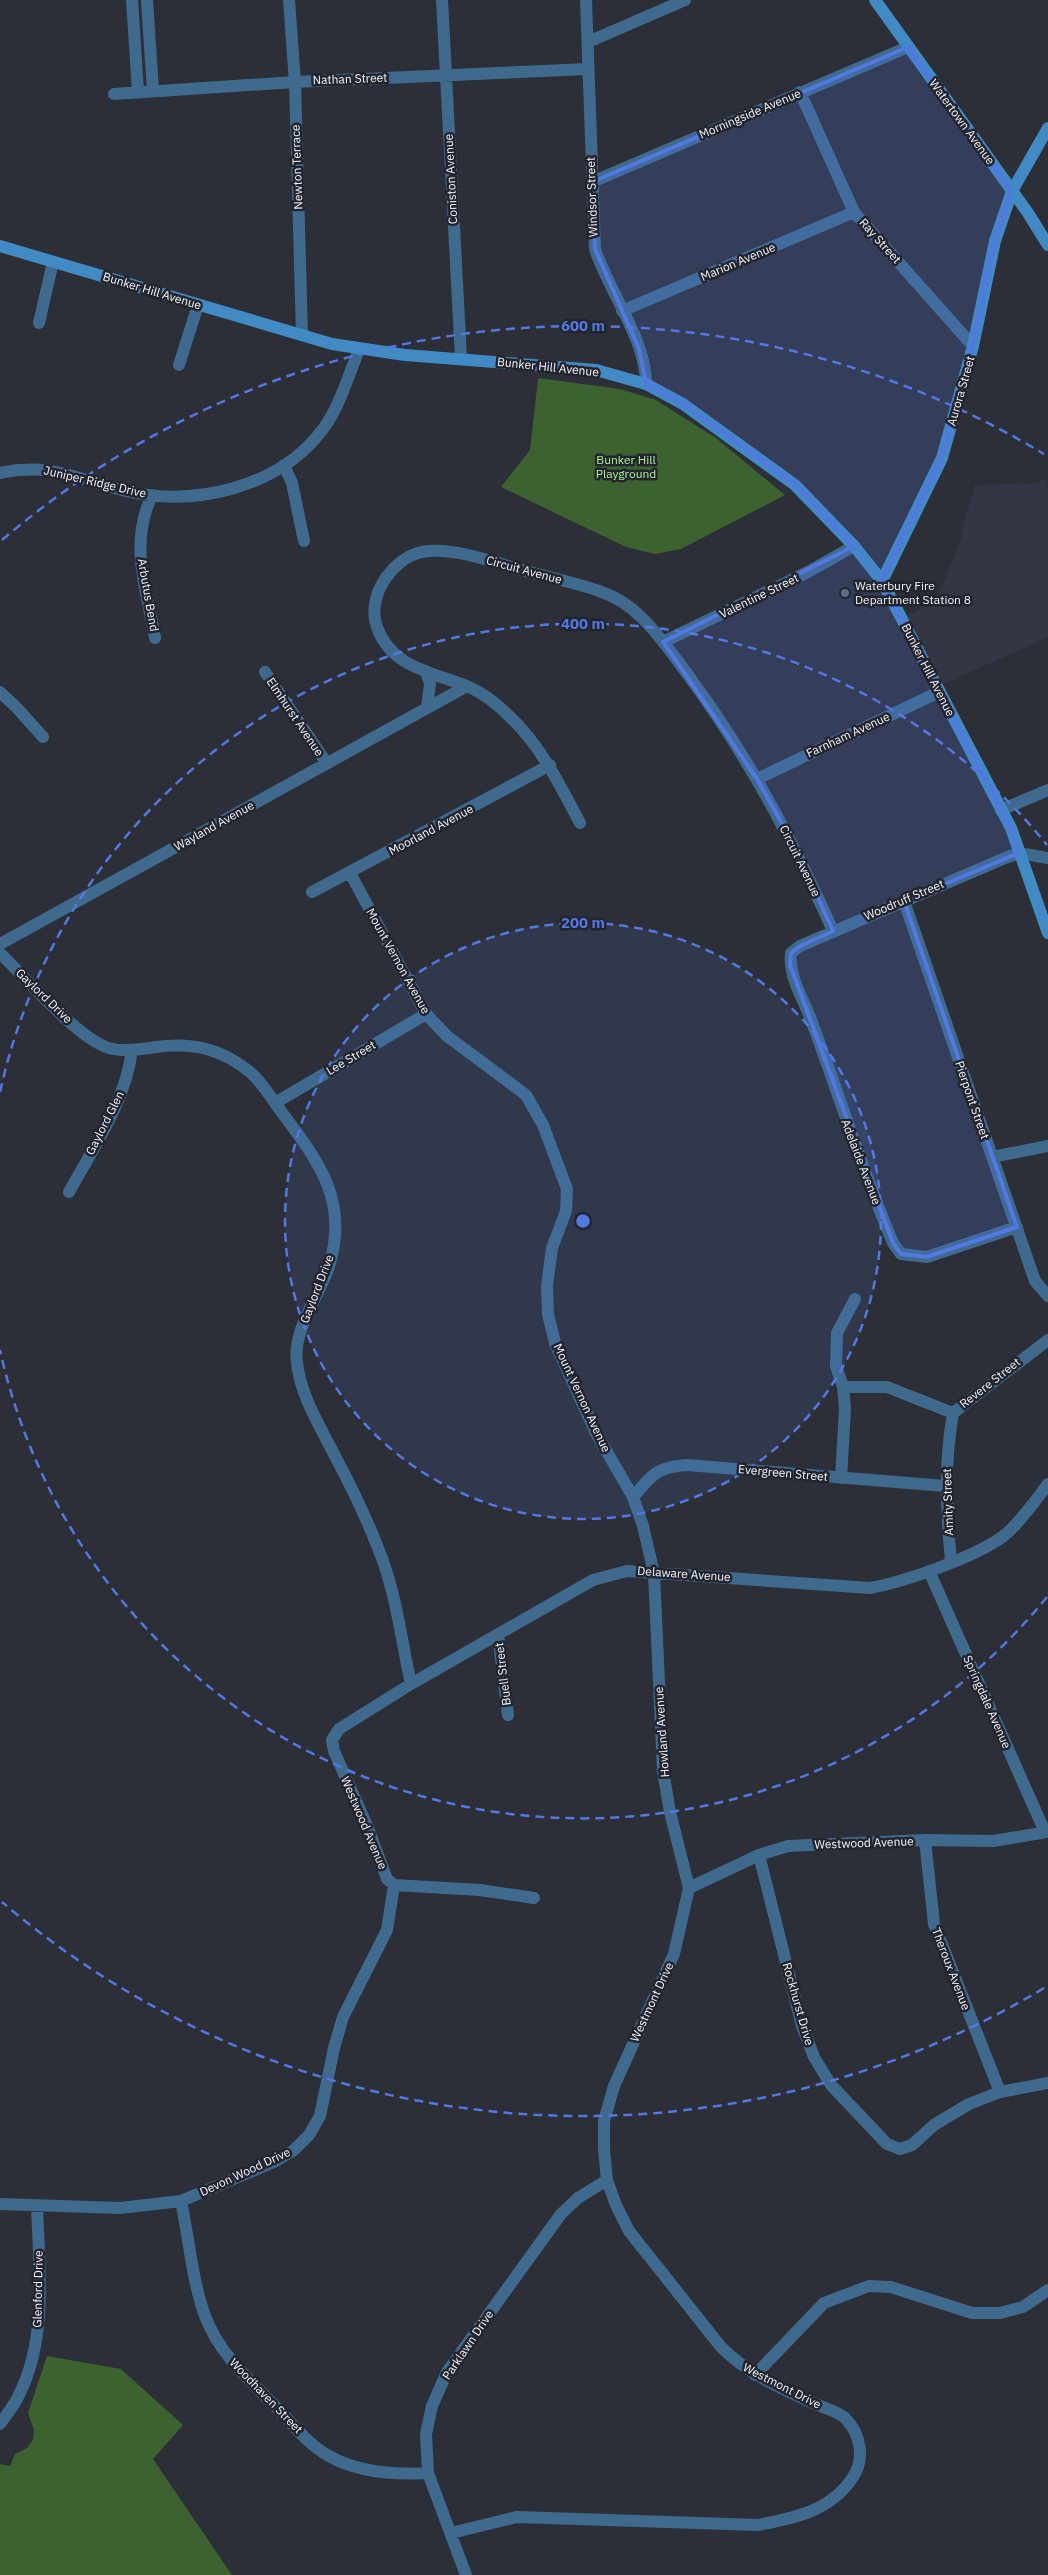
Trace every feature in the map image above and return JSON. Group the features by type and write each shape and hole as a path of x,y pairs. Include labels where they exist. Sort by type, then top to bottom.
{"main road":[{"name":"Watertown Avenue","path":"875,0 1012,191 1048,245"},
{"name":"Aurora Street","path":"882,581 942,458 973,346 995,241 1012,191 1048,128"},
{"name":"Bunker Hill Avenue","path":"0,246 198,305 359,350 596,370 646,384 683,404 795,485 854,546 882,581 1001,810 1020,853 1048,933"}],"street":[{"path":"132,0 138,92"},
{"path":"147,0 153,90"},
{"name":"Newton Terrace","path":"289,0 295,82 302,335"},
{"name":"Coniston Avenue","path":"442,0 461,358"},
{"name":"Windsor Street","path":"586,0 594,250 646,370 646,384"},
{"path":"588,42 686,0"},
{"path":"133,21 148,20"},
{"name":"Morningside Avenue","path":"592,182 908,46"},
{"name":"Nathan Street","path":"114,94 295,82 587,69"},
{"name":"Ray Street","path":"800,92 854,212 973,346"},
{"name":"Marion Avenue","path":"622,311 854,212"},
{"path":"39,323 53,262"},
{"path":"178,365 198,305"},
{"name":"Juniper Ridge Drive","path":"0,473 32,468 86,478 126,491 180,497 213,493 259,479 284,465 308,447 324,428 338,403 359,350"},
{"path":"284,465 292,483 304,541"},
{"name":"Arbutus Bend","path":"152,495 144,512 140,531 140,558 156,638"},
{"name":"Valentine Street","path":"663,642 808,572 854,546"},
{"name":"Circuit Avenue","path":"580,824 550,766 509,716 479,692 426,671 393,655 376,626 374,609 379,588 391,570 407,557 428,551 478,558 600,591 619,600 640,616 663,642 710,705 757,779 794,845 833,931"},
{"path":"426,671 430,684 427,707"},
{"name":"Elmhurst Avenue","path":"265,672 326,762"},
{"name":"Wayland Avenue","path":"0,944 326,762 467,686"},
{"path":"0,692 43,737"},
{"name":"Farnham Avenue","path":"757,779 938,692"},
{"name":"Moorland Avenue","path":"312,892 550,766"},
{"path":"1001,810 1048,790"},
{"path":"1020,853 1048,858"},
{"name":"Woodruff Street","path":"791,953 800,946 833,931 1020,853"},
{"name":"Mount Vernon Avenue","path":"350,873 426,1014 447,1036 526,1095 544,1125 567,1189 566,1211 552,1248 547,1286 548,1314 555,1343 592,1424 633,1497 654,1573"},
{"name":"Pierpont Street","path":"904,901 1035,1281 1048,1296"},
{"name":"Gaylord Drive","path":"0,953 69,1022 93,1040 111,1049 132,1050 185,1044 209,1048 233,1059 254,1075 309,1149 323,1172 334,1201 336,1231 330,1263 303,1323 296,1362 307,1402 379,1549 391,1586 411,1684"},
{"name":"Adelaide Avenue","path":"791,953 790,965 793,977 813,1023 850,1133 893,1243 901,1254 927,1258 1016,1226"},
{"name":"Lee Street","path":"275,1103 426,1014"},
{"name":"Gaylord Glen","path":"69,1192 121,1095 129,1072 132,1050"},
{"path":"992,1158 1048,1146"},
{"path":"841,1478 845,1409 843,1386 836,1366 837,1333 855,1300"},
{"name":"Revere Street","path":"843,1386 887,1387 953,1413 1048,1340"},
{"name":"Amity Street","path":"951,1562 945,1486 953,1413"},
{"name":"Evergreen Street","path":"633,1497 649,1478 667,1466 687,1465 945,1486"},
{"name":"Delaware Avenue","path":"332,1740 339,1729 411,1684 593,1580 626,1571 870,1588 889,1584 929,1571 987,1546 1005,1534 1022,1518 1048,1484"},
{"name":"Springdale Avenue","path":"929,1571 1046,1832"},
{"name":"Howland Avenue","path":"654,1573 664,1771 670,1812 688,1888"},
{"name":"Buell Street","path":"498,1634 508,1715"},
{"name":"Westwood Avenue","path":"332,1740 334,1751 368,1828 387,1879 394,1886"},
{"name":"Westwood Avenue","path":"688,1888 759,1855 788,1846 924,1840 993,1841 1046,1832"},
{"name":"Theroux Avenue","path":"924,1840 934,1924 1000,2092"},
{"name":"Rockhurst Drive","path":"759,1855 802,2026 814,2058 830,2085 887,2144 900,2149 912,2145 934,2126 969,2104 1000,2092"},
{"path":"394,1886 480,1890 534,1898"},
{"name":"Devon Wood Drive","path":"0,2204 120,2208 181,2201 276,2161 294,2150 310,2135 320,2116 343,2017 387,1930 394,1886"},
{"name":"Westmont Drive","path":"451,2532 517,2517 758,2525 795,2518 822,2507 844,2491 859,2468 860,2448 856,2432 844,2417 756,2375 735,2362 720,2347 629,2231 616,2205 607,2180 604,2121 614,2086 674,1954 688,1888"},
{"path":"1000,2092 1048,2083"},
{"name":"Parklawn Drive","path":"466,2575 428,2473 426,2434 432,2406 447,2372 561,2214 578,2198 607,2180"},
{"name":"Woodhaven Street","path":"181,2201 205,2315 214,2336 229,2358 310,2442 329,2457 376,2472 398,2474 428,2473"},
{"name":"Glenford Drive","path":"0,2424 19,2395 36,2341 40,2313 37,2206"},
{"path":"756,2375 824,2303 869,2286 891,2287 972,2312 1000,2312 1023,2307 1048,2290"}],"highlighted area":[{"path":"908,47 1012,191 995,241 973,346 942,458 882,581 1011,828 1019,853 904,901 1017,1227 927,1257 901,1254 893,1243 790,965 791,953 800,946 833,931 794,845 757,779 663,642 854,546 795,485 683,404 646,384 639,349 595,249 592,182"}],"shaded area":[{"path":"1046,478 1048,488 1048,637 944,684 907,615 936,602 963,534 961,533 975,485 1036,483"}],"green space":[{"name":"Bunker Hill Playground","path":"538,378 620,389 656,400 716,438 785,495 681,549 655,554 626,547 501,487 530,450"},
{"path":"47,2356 121,2369 183,2425 153,2459 232,2575 0,2575 0,2464 10,2466 15,2454 27,2448 33,2440 34,2430 28,2413"}],"place":[{"name":"Waterbury Fire Department Station 8","path":"845,593"}]}
